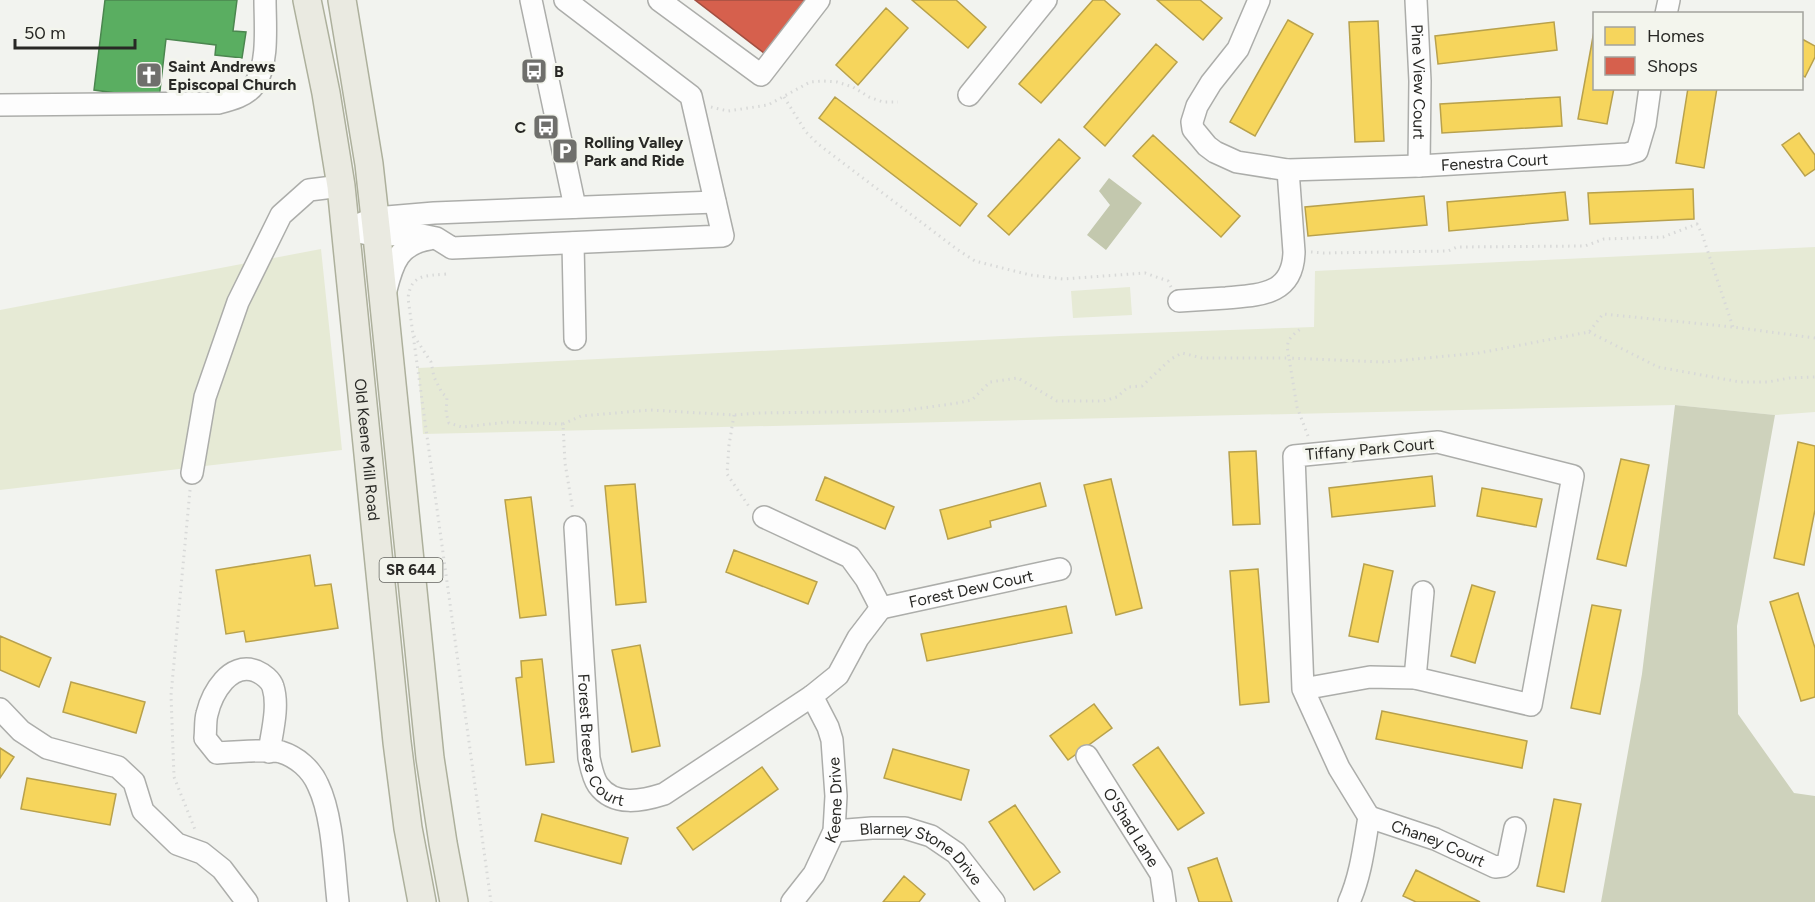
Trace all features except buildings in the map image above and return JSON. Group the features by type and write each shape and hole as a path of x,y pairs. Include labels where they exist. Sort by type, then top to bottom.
{"main road":[{"name":"Old Keene Mill Road","path":"307,0 326,93 341,186 398,742 408,828 422,902"},
{"name":"Old Keene Mill Road","path":"342,0 369,164 430,758 454,902"}],"street":[{"path":"0,105 218,103 238,97 255,86 263,68 265,0"},
{"path":"531,0 575,207"},
{"path":"376,227 436,238 452,248 723,236 691,96 565,0"},
{"path":"659,0 761,75 819,0"},
{"path":"969,95 1046,0"},
{"name":"Fenestra Court","path":"1259,0 1238,49 1197,106 1192,122 1193,129 1207,146 1237,162 1288,170 1419,166 1627,154 1637,151 1645,124 1650,90"},
{"name":"Pine View Court","path":"1416,0 1420,81 1419,166"},
{"path":"1179,301 1261,296 1277,287 1289,276 1294,265 1294,252 1288,170"},
{"path":"192,473 205,397 238,302 281,215 309,190 341,186"},
{"path":"346,229 376,227 434,213 715,202"},
{"path":"384,299 394,263 400,254 408,246 419,241 436,238"},
{"path":"573,243 575,339"},
{"name":"Tiffany Park Court","path":"1303,689 1370,677 1414,678 1531,705 1573,476 1438,442 1294,456 1303,689 1339,768 1368,817"},
{"path":"764,517 850,557 866,579 880,608 858,638 838,675 812,696"},
{"name":"Forest Breeze Court","path":"575,527 589,758 597,784 607,796 622,801 644,800 664,794 812,696"},
{"name":"Forest Dew Court","path":"880,608 1060,569"},
{"path":"1414,678 1423,592"},
{"name":"Keene Drive","path":"792,902 814,874 834,831 836,796 832,740 812,696"},
{"path":"0,710 21,731 47,748 118,767 134,782 143,811 177,844 201,853 222,870 247,902"},
{"path":"269,752 279,751 301,761 318,784 328,816 338,902"},
{"name":"O'Shad Lane","path":"1087,756 1161,874 1165,902"},
{"path":"1348,902 1362,862 1368,817"},
{"name":"Chaney Court","path":"1368,817 1435,839 1495,867 1503,866 1508,862 1515,828"},
{"name":"Blarney Stone Drive","path":"834,831 905,828 931,836 956,853 994,902"}],"path":[{"path":"691,96 711,107 728,111 768,105 810,82 823,81 853,87 869,97 884,102 898,102"},
{"path":"784,97 806,132 818,144 975,261 1030,275 1063,279 1145,273 1168,280 1179,301"},
{"path":"1294,252 1324,254 1448,252 1457,247 1585,246 1604,239 1663,237 1697,224 1733,327"},
{"path":"446,274 422,276 414,281 409,289 408,298 491,902"},
{"path":"1589,332 1603,314 1815,338"},
{"path":"1303,327 1293,335 1286,347 1297,407 1315,454"},
{"path":"413,334 431,362 434,377 447,398 446,413 449,423 462,427 509,422 562,424 581,416 650,410 734,416 757,413 901,411 972,400 990,382 1018,378 1058,401 1103,401 1117,397 1128,387 1142,386 1171,358 1182,353 1202,358 1289,358 1384,362 1479,353 1589,332 1658,367 1740,382 1768,382 1815,377"},
{"path":"734,416 727,474 750,508 764,517"},
{"path":"562,424 565,463 575,527"},
{"path":"192,473 171,695 174,777 194,825 201,853"}],"shaded area":[{"path":"1109,178 1142,203 1106,250 1087,235 1110,205 1099,191"},
{"path":"1815,247 1815,412 1775,415 1675,405 423,434 418,368 1061,336 1314,327 1315,271"},
{"path":"321,249 342,450 0,490 0,310"},
{"path":"1130,287 1132,315 1073,318 1071,291"},
{"path":"1675,405 1775,415 1737,626 1738,714 1794,793 1815,796 1815,902 1601,902 1642,674"}],"place":[{"name":"B","path":"534,71"},
{"name":"Saint Andrews Episcopal Church","path":"149,75"},
{"name":"C","path":"546,127"},
{"name":"Rolling Valley Park and Ride","path":"565,151"}]}
